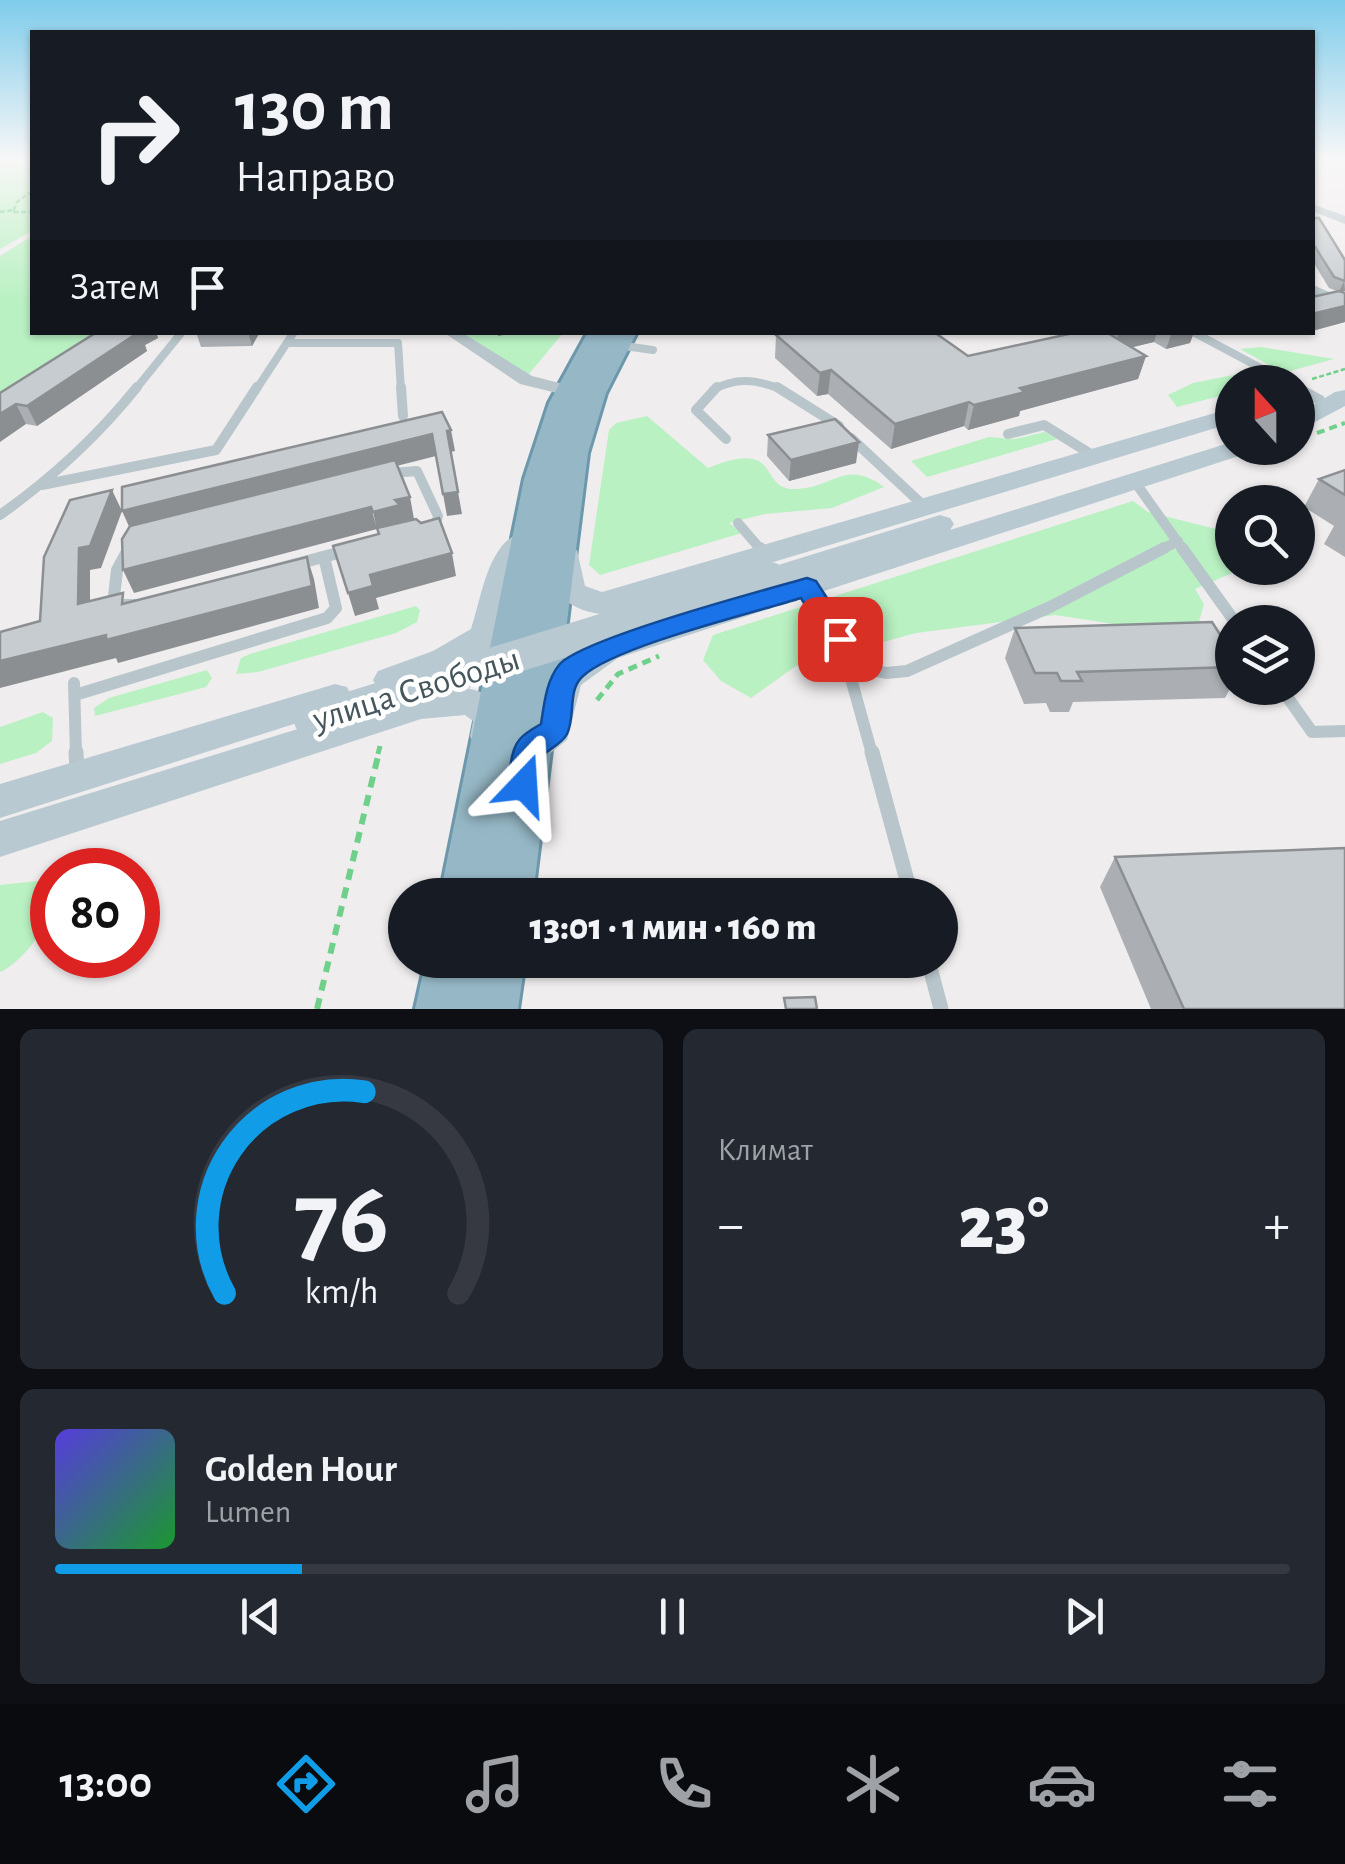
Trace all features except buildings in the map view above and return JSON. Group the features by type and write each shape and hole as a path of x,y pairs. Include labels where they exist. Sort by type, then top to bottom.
{"highway":[{"path":"511,878 530,748 546,532 544,462 565,390 614,337"},
{"path":"468,878 546,532 580,424 614,337"},
{"path":"442,1009 448,978"},
{"path":"492,1009 496,978"}],"main road":[{"name":"улица Свободы","path":"0,819 768,567 927,509 1215,420"},
{"name":"улица Свободы","path":"0,801 445,660 485,636 512,550 546,532 568,536 566,586 576,597 602,603 768,567 1215,437"},
{"name":"улица Свободы","path":"530,748 554,730 564,680 578,663 606,649 1215,456"},
{"name":"улица Свободы","path":"0,840 386,714 456,700 483,706 491,718 478,794 483,806"}],"street":[{"path":"1315,208 1345,220"},
{"path":"455,335 526,380 565,390"}],"lane":[{"path":"1315,290 1345,302"},
{"path":"0,515 42,485 100,434 180,335"},
{"path":"42,485 216,450 292,335"},
{"path":"1199,335 1255,365"},
{"path":"614,337 653,350"},
{"path":"287,343 398,343 402,416"},
{"path":"726,439 696,410 732,380 762,380 828,418 927,509"},
{"path":"1008,434 1044,425 1095,456"},
{"path":"417,471 438,516 434,528 324,556 142,606 113,605 113,574 120,556 136,541 392,473 417,471"},
{"path":"1136,482 1223,605"},
{"path":"738,524 768,567"},
{"path":"848,664 886,673 908,672 1050,607 1178,540"},
{"path":"76,778 74,689 327,618 336,608 324,556"},
{"path":"807,587 840,639 906,878"},
{"path":"1293,705 1312,732 1345,731"},
{"path":"933,978 942,1009"}],"path":[{"path":"14,210 18,206"},
{"path":"0,212 30,212"},
{"path":"1315,380 1345,369"},
{"path":"1336,426 1345,423"},
{"path":"317,1009 380,746"}],"green space":[{"path":"0,206 30,206 30,232 0,249"},
{"path":"30,237 30,335 91,335 0,393 0,256"},
{"path":"465,335 561,335 528,375"},
{"path":"1261,347 1334,359 1312,365 1269,365 1240,349"},
{"path":"1215,379 1215,397 1177,407 1168,395 1193,383"},
{"path":"647,416 708,468 748,458 759,461 783,487 808,488 839,477 859,475 884,487 832,508 765,514 729,523 742,533 600,575 589,565 609,430 616,423"},
{"path":"1045,432 1057,439 927,477 911,461 989,437 1015,439"},
{"path":"1133,501 1148,512 1215,529 1215,580 1195,589 1204,604 1197,629 1166,632 1055,615 916,633 796,666 751,698 721,681 703,660 713,635"},
{"path":"416,606 420,610 417,622 396,633 258,672 236,674 241,658 250,654"},
{"path":"207,670 212,678 206,687 95,716 94,708 109,698"},
{"path":"43,712 53,718 52,741 36,753 0,764 0,727"},
{"path":"30,882 30,946 0,972 0,885"}],"route":[{"path":"524,785 530,748 554,730 564,680 578,663 604,650 807,587 840,639"}]}
